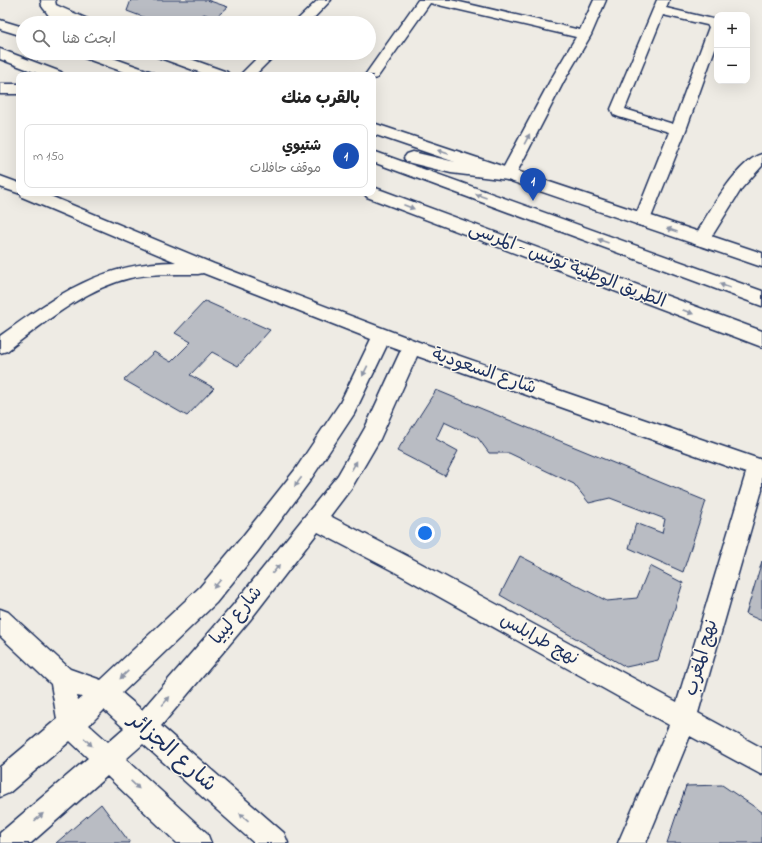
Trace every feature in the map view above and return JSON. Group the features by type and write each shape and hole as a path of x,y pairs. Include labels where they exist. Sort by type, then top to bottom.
{"main road":[{"path":"48,3 56,16"},
{"path":"48,3 72,16"},
{"path":"0,24 16,30"},
{"path":"0,54 48,72"},
{"path":"104,60 138,72"},
{"path":"125,60 153,72"},
{"path":"180,60 214,72"},
{"path":"0,89 16,89"},
{"path":"376,129 762,260"},
{"path":"376,150 451,167 508,174"},
{"name":"الطريق الوطنية تونس - المرسى","path":"376,157 762,299"},
{"name":"الطريق الوطنية تونس - المرسى","path":"376,194 762,339"}],"street":[{"path":"308,16 325,0"},
{"path":"374,72 425,0"},
{"path":"434,0 584,35"},
{"path":"508,174 557,81 584,35 600,0"},
{"path":"642,220 678,130 716,27 715,24 711,22 661,5 618,110 628,116 678,130"},
{"path":"250,72 263,60"},
{"path":"701,240 742,177 757,161 762,158"},
{"path":"0,181 16,188"},
{"name":"شارع السعودية","path":"35,196 208,268 412,348 760,469"},
{"path":"0,346 60,304 92,285 129,272 166,268 208,268"},
{"name":"شارع ليبيا","path":"0,784 70,724 208,595 250,544 302,476 347,408 382,336"},
{"name":"شارع ليبيا","path":"10,843 143,728 242,612 346,481 373,433 412,348"},
{"name":"نهج المغرب","path":"632,843 684,719 760,469"},
{"name":"نهج طرابلس","path":"316,520 762,762"},
{"name":"شارع الجزائر","path":"0,620 62,678 104,693 274,843"},
{"path":"62,678 70,724 197,843"}],"building":[{"path":"131,0 207,0 228,7 217,16 204,14 201,16 140,16 127,11"},
{"path":"205,301 270,330 238,366 212,352 190,375 214,388 187,416 124,380 154,352 171,362 191,342 175,333"},
{"path":"436,390 706,501 683,572 629,548 636,523 662,533 665,519 610,498 589,503 574,484 509,453 489,453 478,438 444,422 436,439 458,451 445,476 397,451"},
{"path":"520,556 607,601 637,598 650,566 683,583 658,660 626,667 500,595"},
{"path":"762,561 762,621 746,614"},
{"path":"722,785 762,812 762,843 667,843 686,786"},
{"path":"101,804 130,843 56,843"}],"place":[{"name":"شتيوي","path":"533,201"}]}
